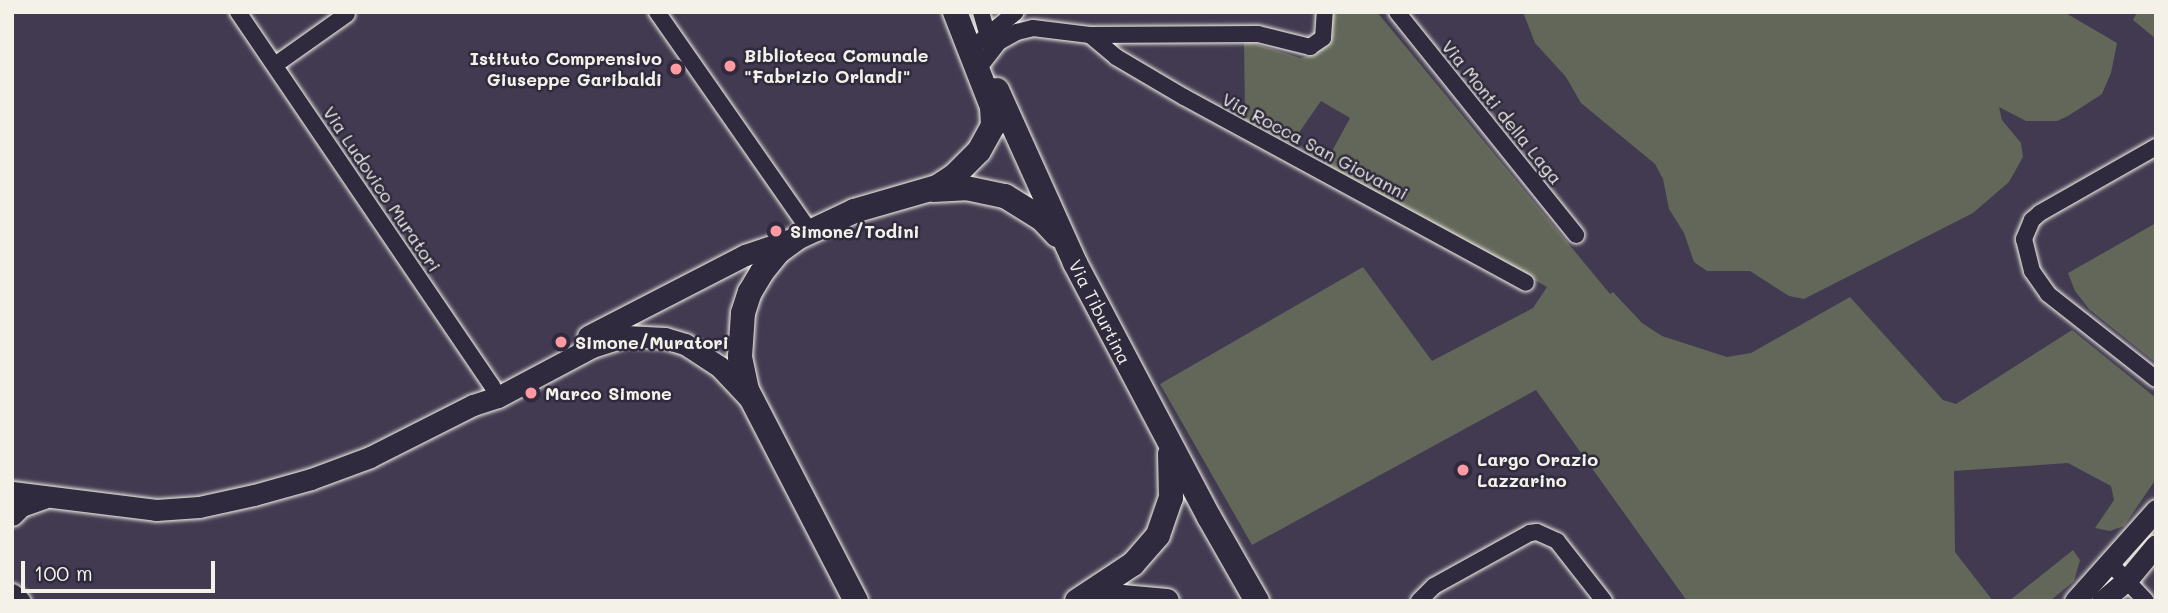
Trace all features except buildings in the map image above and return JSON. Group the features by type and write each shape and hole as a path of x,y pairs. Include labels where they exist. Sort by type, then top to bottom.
{"main road":[{"path":"472,405 493,387 745,255 803,234 854,211 945,183 979,151 993,125 992,107 955,12"},
{"name":"Via Tiburtina","path":"965,12 1075,263 1257,601"},
{"path":"926,191 966,188 1005,196 1042,219 1075,263"},
{"path":"803,234 762,272 750,292 743,313 740,357 744,381 752,402 856,601"},
{"path":"12,492 156,510 199,507 289,486 356,463 472,405 498,397 603,342 646,335 675,341 702,352 733,379 752,402"},
{"path":"1077,601 1133,564 1158,535 1171,498 1172,476 1166,436"},
{"path":"12,515 30,502 53,497"},
{"path":"2075,601 2156,510"},
{"path":"2102,601 2127,580 2156,545"},
{"path":"1089,601 1122,597 1167,601"}],"street":[{"name":"Via Ludovico Muratori","path":"238,12 493,387"},
{"path":"657,12 803,234"},
{"path":"981,12 984,51"},
{"path":"984,51 1016,12"},
{"path":"984,51 1024,29 1090,35 1249,33 1307,47 1317,45 1323,38 1325,12"},
{"name":"Via Monti della Laga","path":"1397,12 1576,235"},
{"path":"275,65 346,13"},
{"name":"Via Rocca San Giovanni","path":"1090,35 1116,57 1184,97 1526,283"},
{"path":"2156,147 2040,213 2032,220 2024,239 2032,271 2049,294 2156,379"},
{"path":"1419,601 1434,586 1530,533 1537,532 1557,541 1604,601"},
{"path":"2110,563 2146,601"},
{"path":"12,593 22,601"}],"green space":[{"path":"1321,12 1377,12 1610,294 1613,292 1642,323 1662,336 1727,357 1751,353 1850,297 1943,400 1956,404 2072,330 2156,398 2156,479 2124,526 2110,531 2095,528 2114,500 2111,486 2068,463 1954,471 1955,552 1993,601 1687,601 1536,390 1252,545 1160,384 1363,267 1432,361 1533,308 1547,287 1325,164 1350,118 1321,101 1291,144 1245,120 1244,40 1300,58 1317,54"},
{"path":"1523,12 2064,12 2117,43 2111,73 2102,94 2068,116 2057,121 2026,121 1999,107 2002,120 2021,143 2023,157 2009,182 1973,213 1804,299 1789,296 1750,271 1707,271 1694,262 1684,233 1669,209 1663,179 1655,164 1581,103 1566,77 1535,43"},
{"path":"2137,12 2156,12 2156,39 2133,20"},
{"path":"2156,223 2156,363 2089,309 2075,291 2068,273"},
{"path":"2073,550 2080,560 2074,581 2050,601 2009,601"}],"place":[{"name":"Biblioteca Comunale \"Fabrizio Orlandi\"","path":"730,66"},
{"name":"Istituto Comprensivo Giuseppe Garibaldi","path":"676,69"},
{"name":"Simone/Todini","path":"776,231"},
{"name":"Simone/Muratori","path":"561,342"},
{"name":"Marco Simone","path":"531,393"},
{"name":"Largo Orazio Lazzarino","path":"1463,470"}]}
